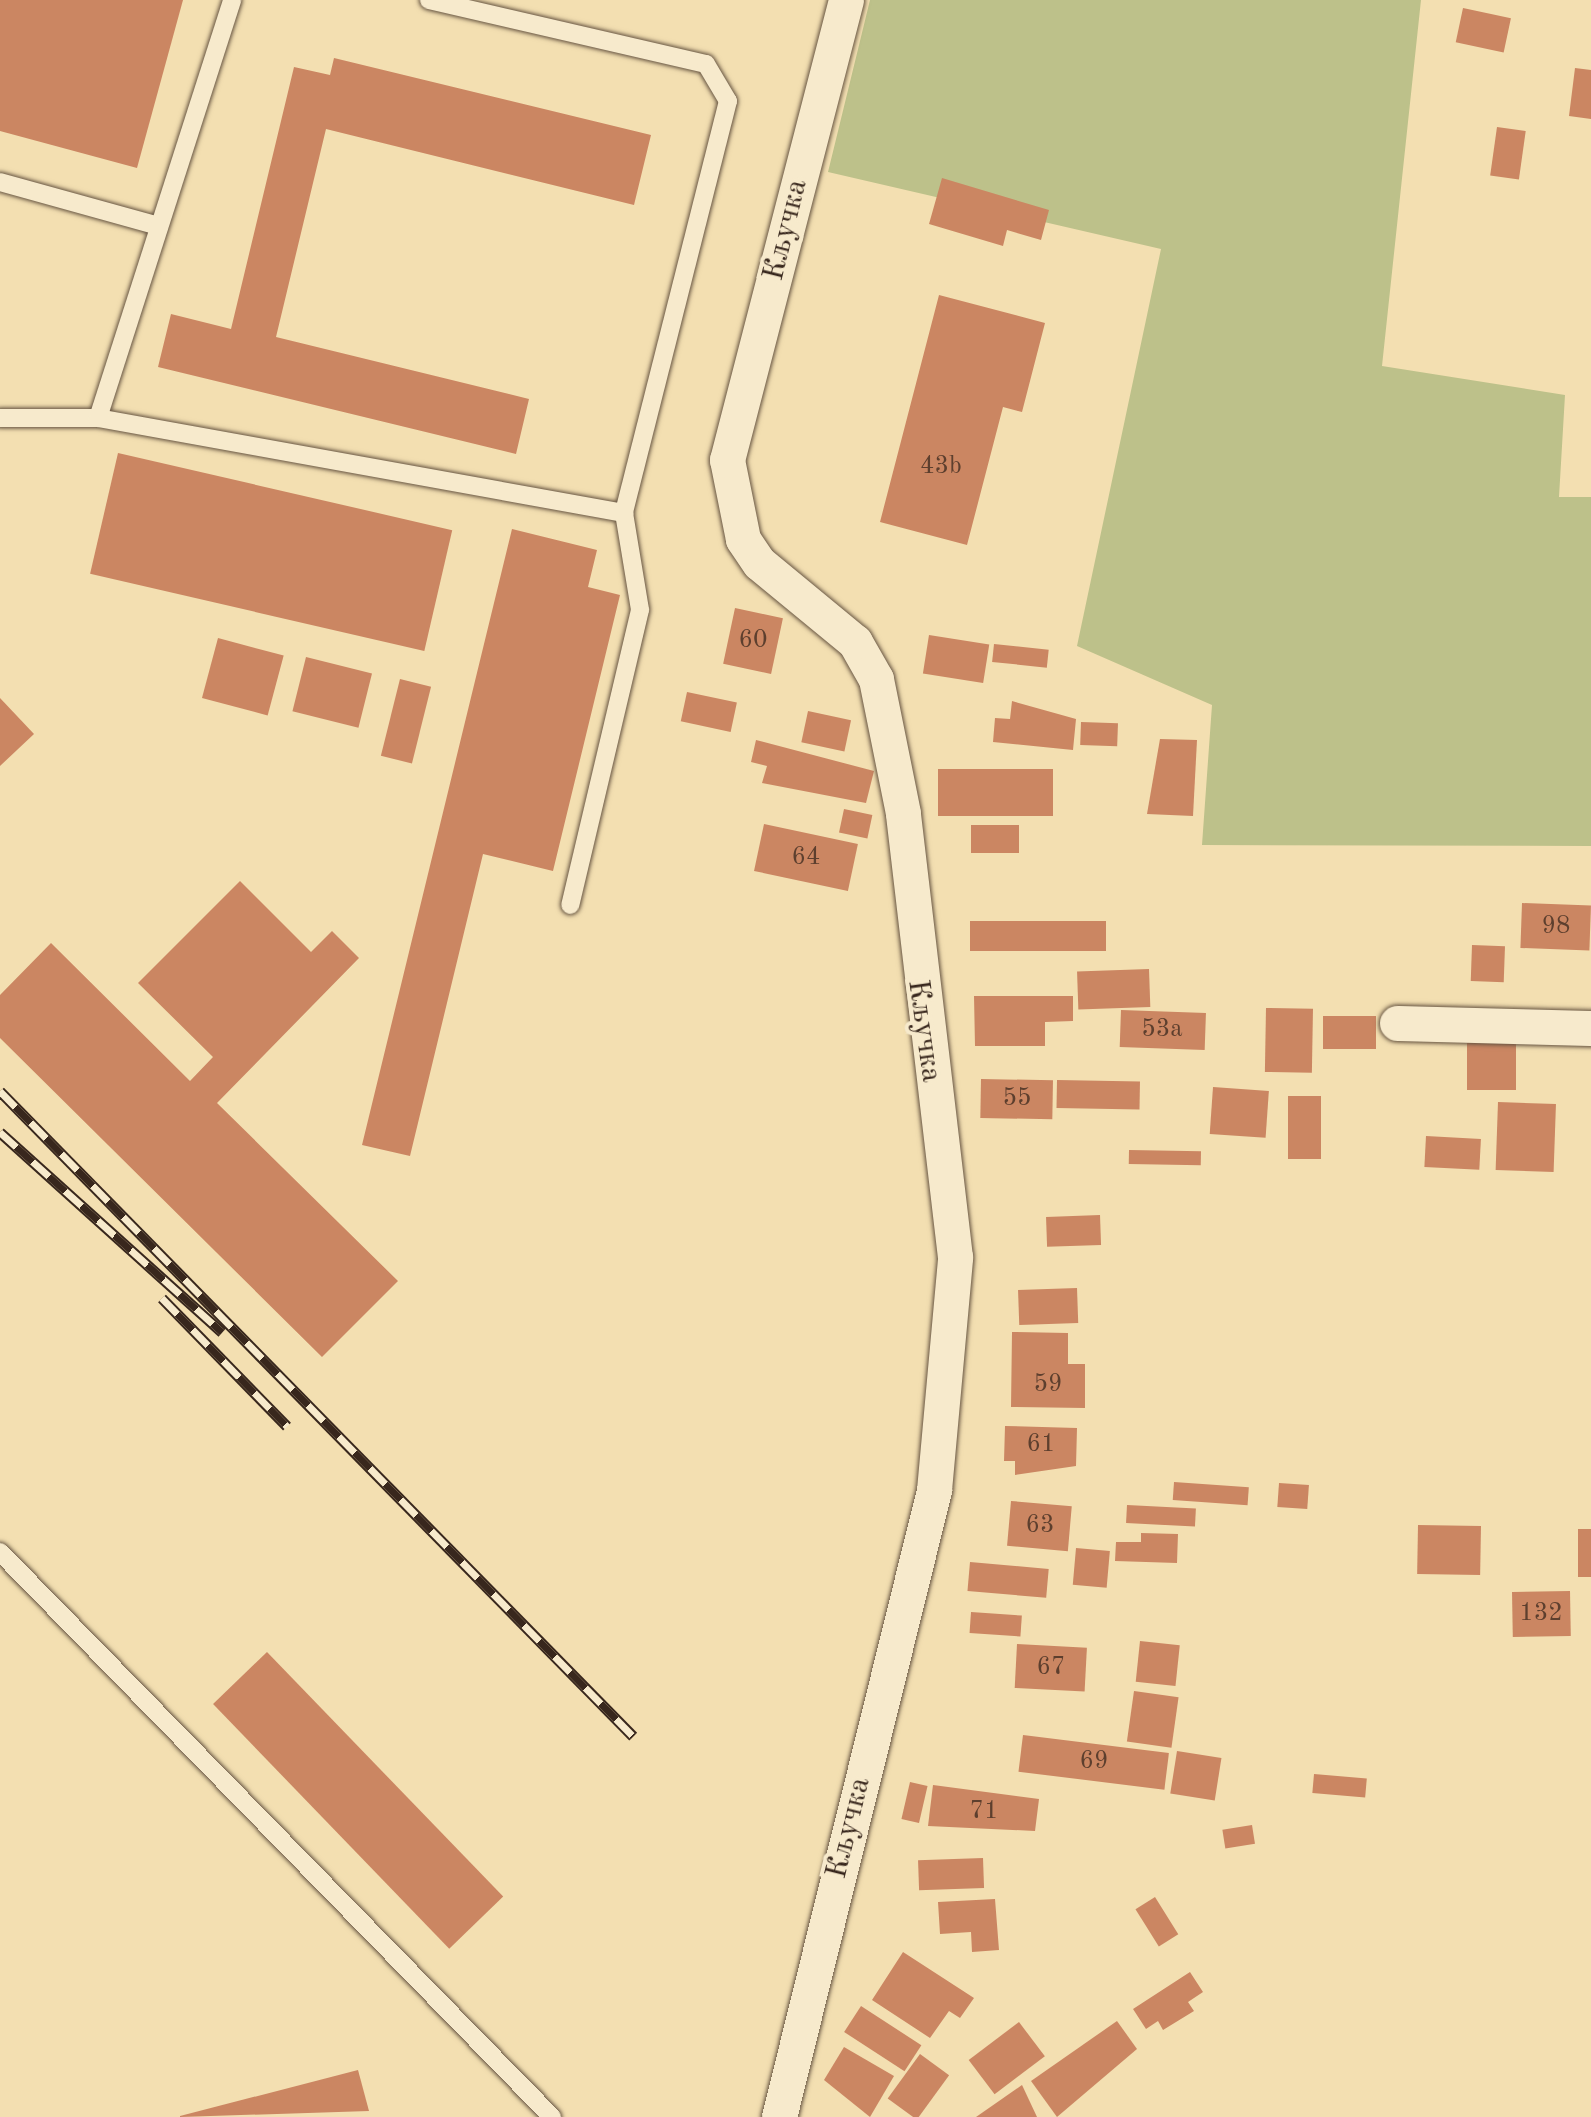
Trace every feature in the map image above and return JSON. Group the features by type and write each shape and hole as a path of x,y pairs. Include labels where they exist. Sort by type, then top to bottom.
{"street":[{"name":"Кључка","path":"779,2117 934,1490 955,1257 903,813 876,679 855,642 751,551 727,460 846,0"},
{"path":"1397,1023 1591,1028"}],"lane":[{"path":"98,418 232,0"},
{"path":"429,0 706,64 722,77 728,101 624,513 640,610 570,906"},
{"path":"0,182 160,226"},
{"path":"0,418 98,418 624,513"},
{"path":"0,1552 552,2117"}],"green space":[{"path":"870,0 1421,0 1382,366 1565,395 1559,497 1591,497 1591,846 1202,845 1212,705 1077,646 1161,249 828,172"}],"building":[{"path":"0,0 183,0 137,168 0,131"},
{"path":"1463,8 1511,18 1504,52 1456,42"},
{"path":"334,58 651,135 634,205 326,129 276,337 529,399 516,454 158,367 171,314 231,329 294,67 330,75"},
{"path":"1575,68 1591,70 1591,119 1569,116"},
{"path":"1497,127 1526,131 1519,180 1490,176"},
{"path":"942,178 1049,210 1041,240 1007,230 1003,246 929,224"},
{"path":"939,295 1045,323 1022,412 1003,407 967,545 880,522"},
{"path":"118,453 452,530 424,651 90,574"},
{"path":"512,529 597,550 588,587 620,595 553,871 483,854 410,1156 362,1145"},
{"path":"735,608 783,618 771,674 723,664"},
{"path":"929,635 989,645 983,683 923,674"},
{"path":"218,638 284,656 268,715 202,698"},
{"path":"994,644 1049,650 1047,668 992,662"},
{"path":"306,657 372,673 358,728 292,711"},
{"path":"400,679 431,687 412,763 381,756"},
{"path":"687,692 737,703 731,732 681,721"},
{"path":"0,698 34,734 0,766"},
{"path":"1012,701 1076,719 1073,750 993,742 995,718 1010,719"},
{"path":"808,711 851,720 844,751 801,742"},
{"path":"1081,722 1118,723 1117,746 1080,745"},
{"path":"1160,739 1197,740 1193,816 1147,814"},
{"path":"756,740 874,771 866,803 762,783 767,766 751,762"},
{"path":"938,769 1053,769 1053,816 938,816"},
{"path":"844,809 872,815 867,839 839,832"},
{"path":"764,824 858,844 848,891 754,871"},
{"path":"971,825 1019,825 1019,853 971,853"},
{"path":"240,881 311,952 332,931 359,958 217,1103 398,1281 322,1357 0,1038 0,995 51,943 190,1081 213,1057 138,983"},
{"path":"1522,903 1591,905 1589,950 1520,948"},
{"path":"970,921 1106,921 1106,951 970,951"},
{"path":"1472,945 1505,946 1504,982 1471,981"},
{"path":"1149,969 1150,1007 1078,1009 1077,972"},
{"path":"974,996 1073,996 1073,1021 1045,1022 1045,1046 975,1046"},
{"path":"1266,1008 1313,1009 1312,1073 1265,1072"},
{"path":"1121,1010 1206,1013 1205,1050 1120,1047"},
{"path":"1323,1016 1376,1016 1376,1049 1323,1049"},
{"path":"1467,1040 1516,1040 1516,1090 1467,1090"},
{"path":"981,1079 1053,1080 1052,1119 980,1118"},
{"path":"1057,1080 1140,1081 1139,1109 1057,1108"},
{"path":"1213,1087 1269,1091 1266,1138 1210,1134"},
{"path":"1288,1096 1321,1096 1321,1159 1288,1159"},
{"path":"1498,1102 1556,1104 1554,1172 1496,1170"},
{"path":"1426,1136 1481,1139 1479,1170 1424,1167"},
{"path":"1129,1150 1201,1151 1201,1165 1129,1164"},
{"path":"1100,1215 1101,1245 1047,1247 1046,1217"},
{"path":"1077,1288 1078,1323 1019,1325 1018,1290"},
{"path":"1012,1332 1068,1333 1068,1364 1085,1364 1085,1408 1011,1407"},
{"path":"1005,1426 1077,1428 1076,1466 1015,1475 1015,1461 1004,1461"},
{"path":"1174,1482 1249,1487 1248,1505 1173,1500"},
{"path":"1279,1483 1309,1485 1307,1509 1277,1507"},
{"path":"1011,1501 1072,1506 1068,1551 1007,1546"},
{"path":"1127,1505 1196,1509 1195,1527 1126,1523"},
{"path":"1418,1525 1481,1526 1480,1575 1417,1574"},
{"path":"1578,1529 1591,1529 1591,1577 1578,1577"},
{"path":"1141,1533 1178,1534 1177,1563 1115,1561 1116,1542 1141,1542"},
{"path":"1076,1548 1110,1551 1107,1588 1073,1585"},
{"path":"970,1562 1049,1569 1046,1598 967,1591"},
{"path":"1570,1591 1571,1636 1513,1637 1512,1592"},
{"path":"971,1612 1022,1616 1020,1637 970,1633"},
{"path":"1140,1641 1180,1645 1175,1686 1136,1682"},
{"path":"1017,1644 1087,1648 1085,1692 1015,1688"},
{"path":"267,1652 503,1897 449,1949 213,1704"},
{"path":"1134,1691 1179,1697 1171,1748 1127,1742"},
{"path":"1023,1735 1169,1753 1164,1790 1018,1772"},
{"path":"1177,1751 1221,1758 1215,1801 1170,1793"},
{"path":"1314,1774 1367,1779 1365,1798 1312,1793"},
{"path":"910,1782 928,1786 919,1823 901,1819"},
{"path":"933,1785 1039,1799 1035,1831 928,1826"},
{"path":"1252,1825 1255,1844 1225,1848 1222,1830"},
{"path":"983,1858 984,1888 919,1890 918,1860"},
{"path":"1155,1897 1178,1934 1159,1947 1135,1909"},
{"path":"995,1899 999,1950 972,1952 971,1932 940,1934 938,1902"},
{"path":"903,1952 974,1998 960,2018 949,2011 930,2038 872,2000"},
{"path":"1190,1972 1203,1992 1188,2002 1194,2011 1163,2030 1158,2021 1146,2029 1133,2009"},
{"path":"861,2006 921,2045 905,2071 844,2032"},
{"path":"1117,2021 1137,2049 1057,2117 1031,2081"},
{"path":"1019,2022 1045,2056 995,2094 969,2060"},
{"path":"844,2047 894,2076 870,2117 824,2080"},
{"path":"920,2054 949,2075 919,2117 888,2098"},
{"path":"358,2070 369,2111 180,2117 180,2116"},
{"path":"1022,2085 1037,2117 976,2117"}],"railway":[{"path":"0,1091 633,1736"},
{"path":"0,1132 222,1332"},
{"path":"162,1298 287,1426"}]}
